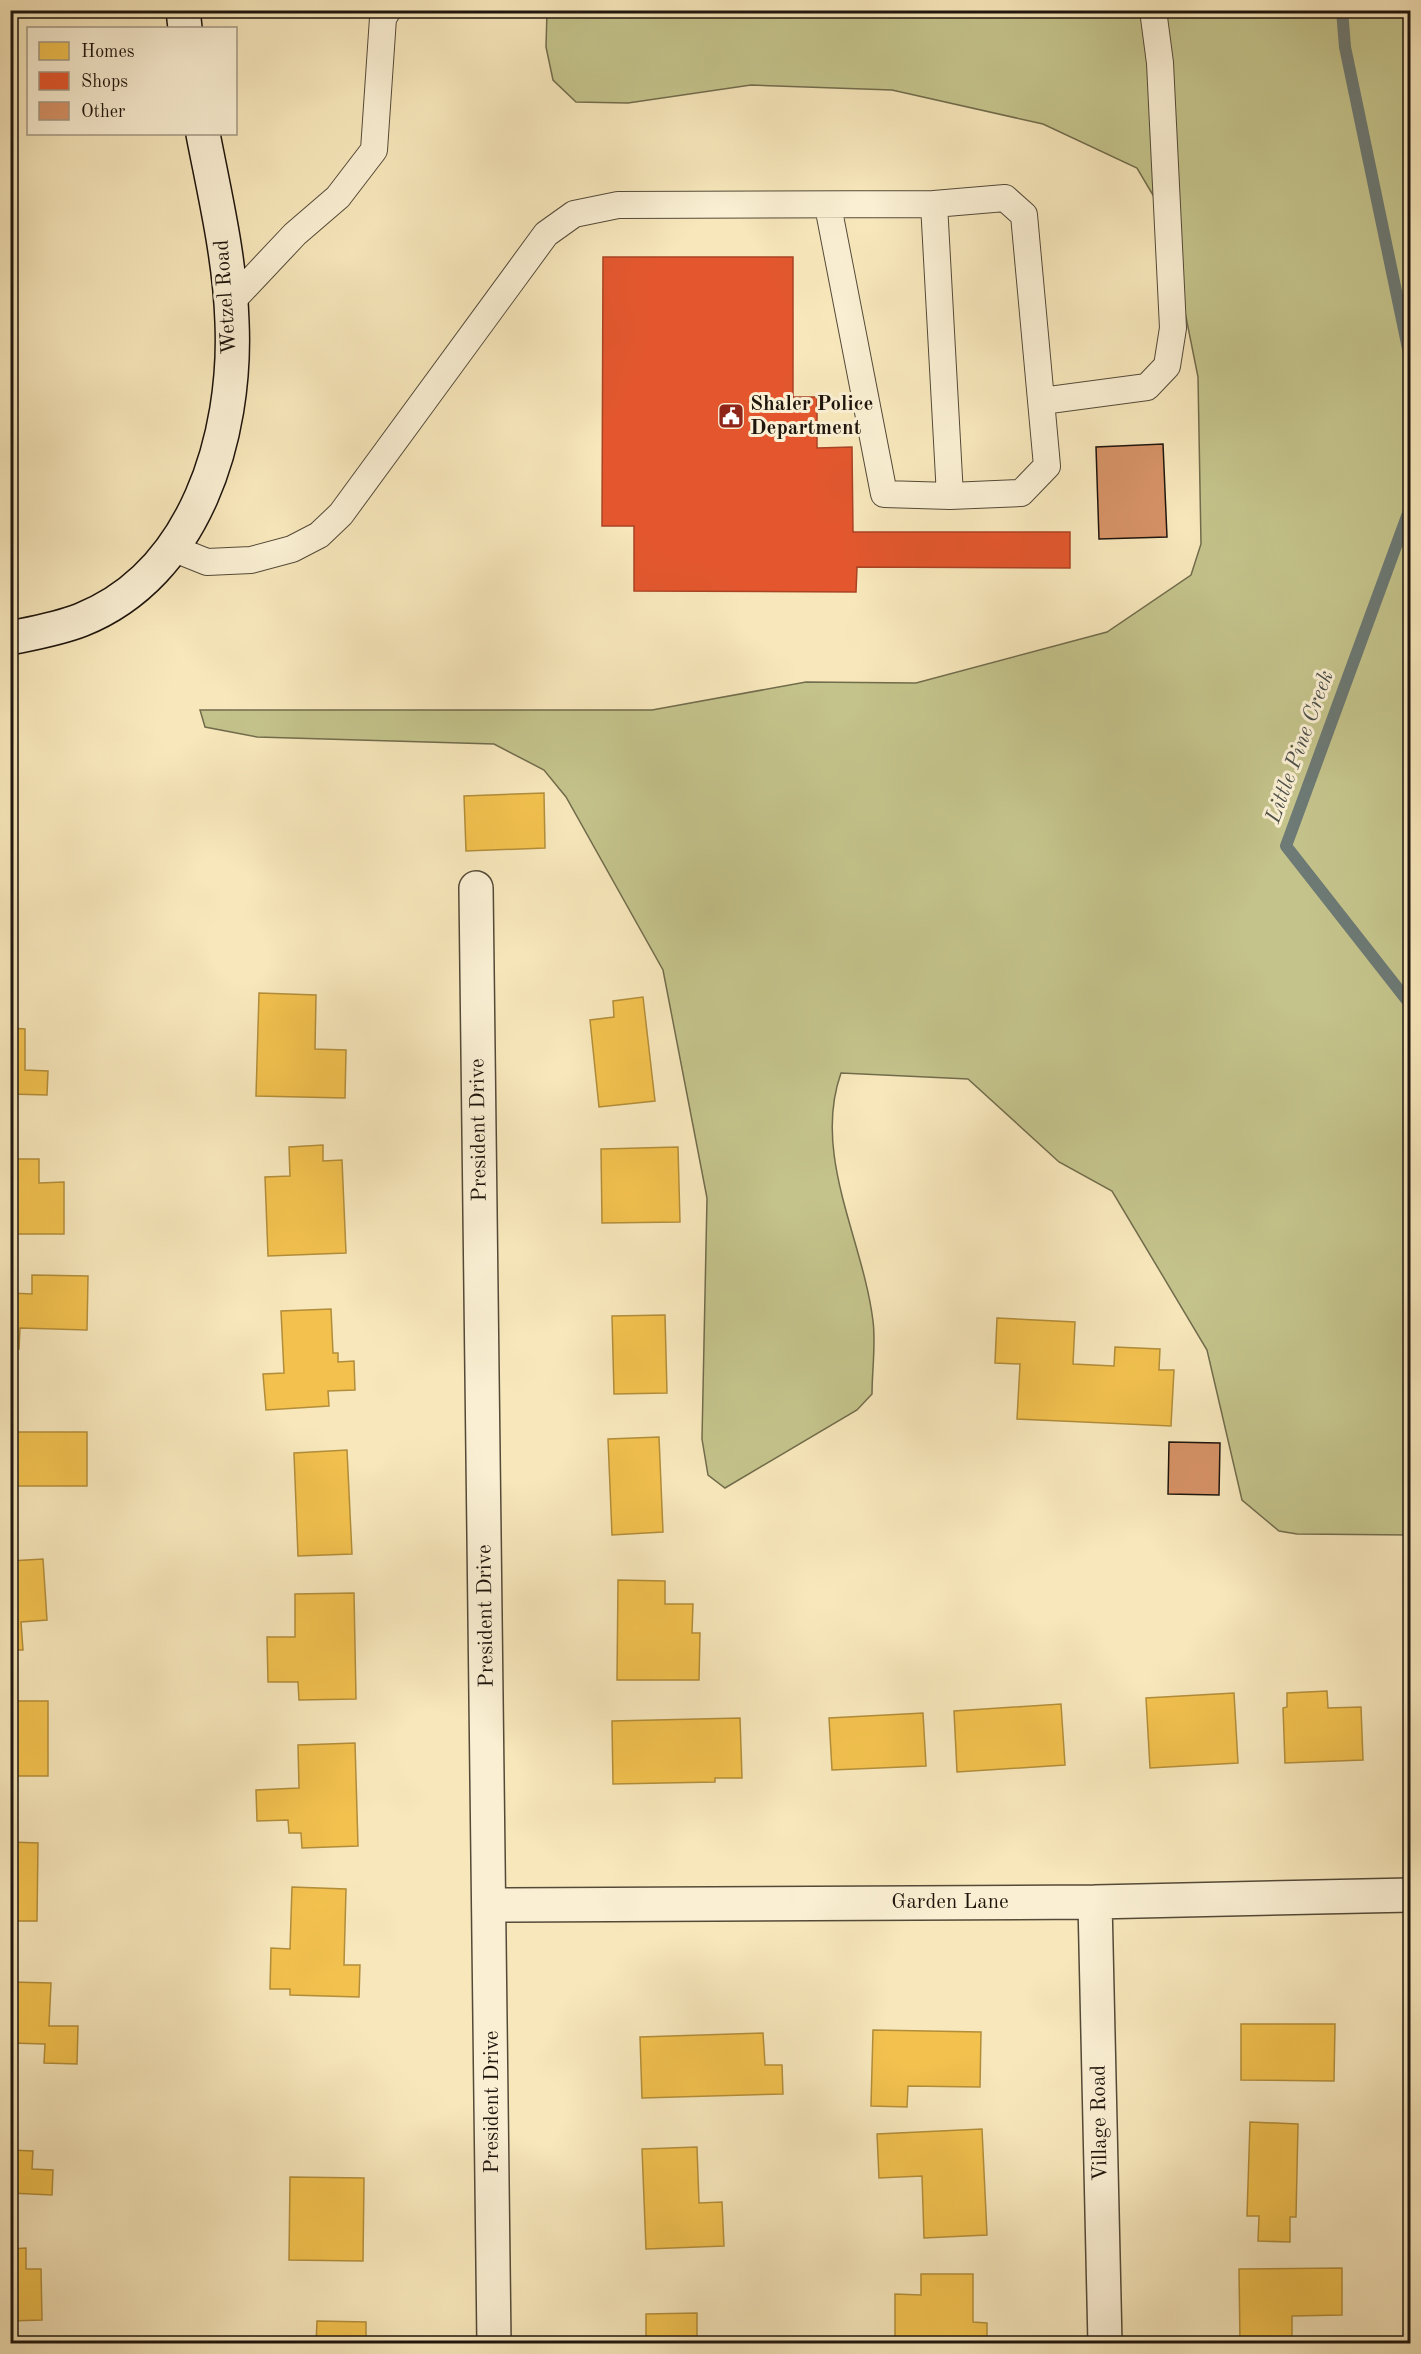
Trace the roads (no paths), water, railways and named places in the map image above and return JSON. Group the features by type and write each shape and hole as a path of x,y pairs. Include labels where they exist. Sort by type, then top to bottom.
{"street":[{"path":"183,10 185,27"},
{"name":"Wetzel Road","path":"10,638 82,619 108,605 143,580 172,548 211,475 224,430 230,387 232,322 223,236 203,135"},
{"name":"President Drive","path":"476,888 494,2343"},
{"name":"Garden Lane","path":"490,1905 1095,1902 1410,1895"},
{"name":"Village Road","path":"1095,1902 1105,2343"}],"lane":[{"path":"230,303 295,234 338,197 374,150 383,18 388,10"},
{"path":"1042,401 1147,387 1167,366 1173,328 1160,63 1153,10"},
{"path":"172,548 207,562 251,560 292,549 319,535 341,514 546,234 574,214 618,205 828,206 934,204 1005,198 1024,215 1047,466 1021,493 950,496 884,494 828,206"},
{"path":"934,204 950,496"}],"waterway":[{"name":"Little Pine Creek","path":"1342,10 1345,47 1410,358"},
{"name":"Little Pine Creek","path":"1410,508 1286,846 1410,1004"}],"place":[{"name":"Shaler Police Department","path":"731,416"}]}
